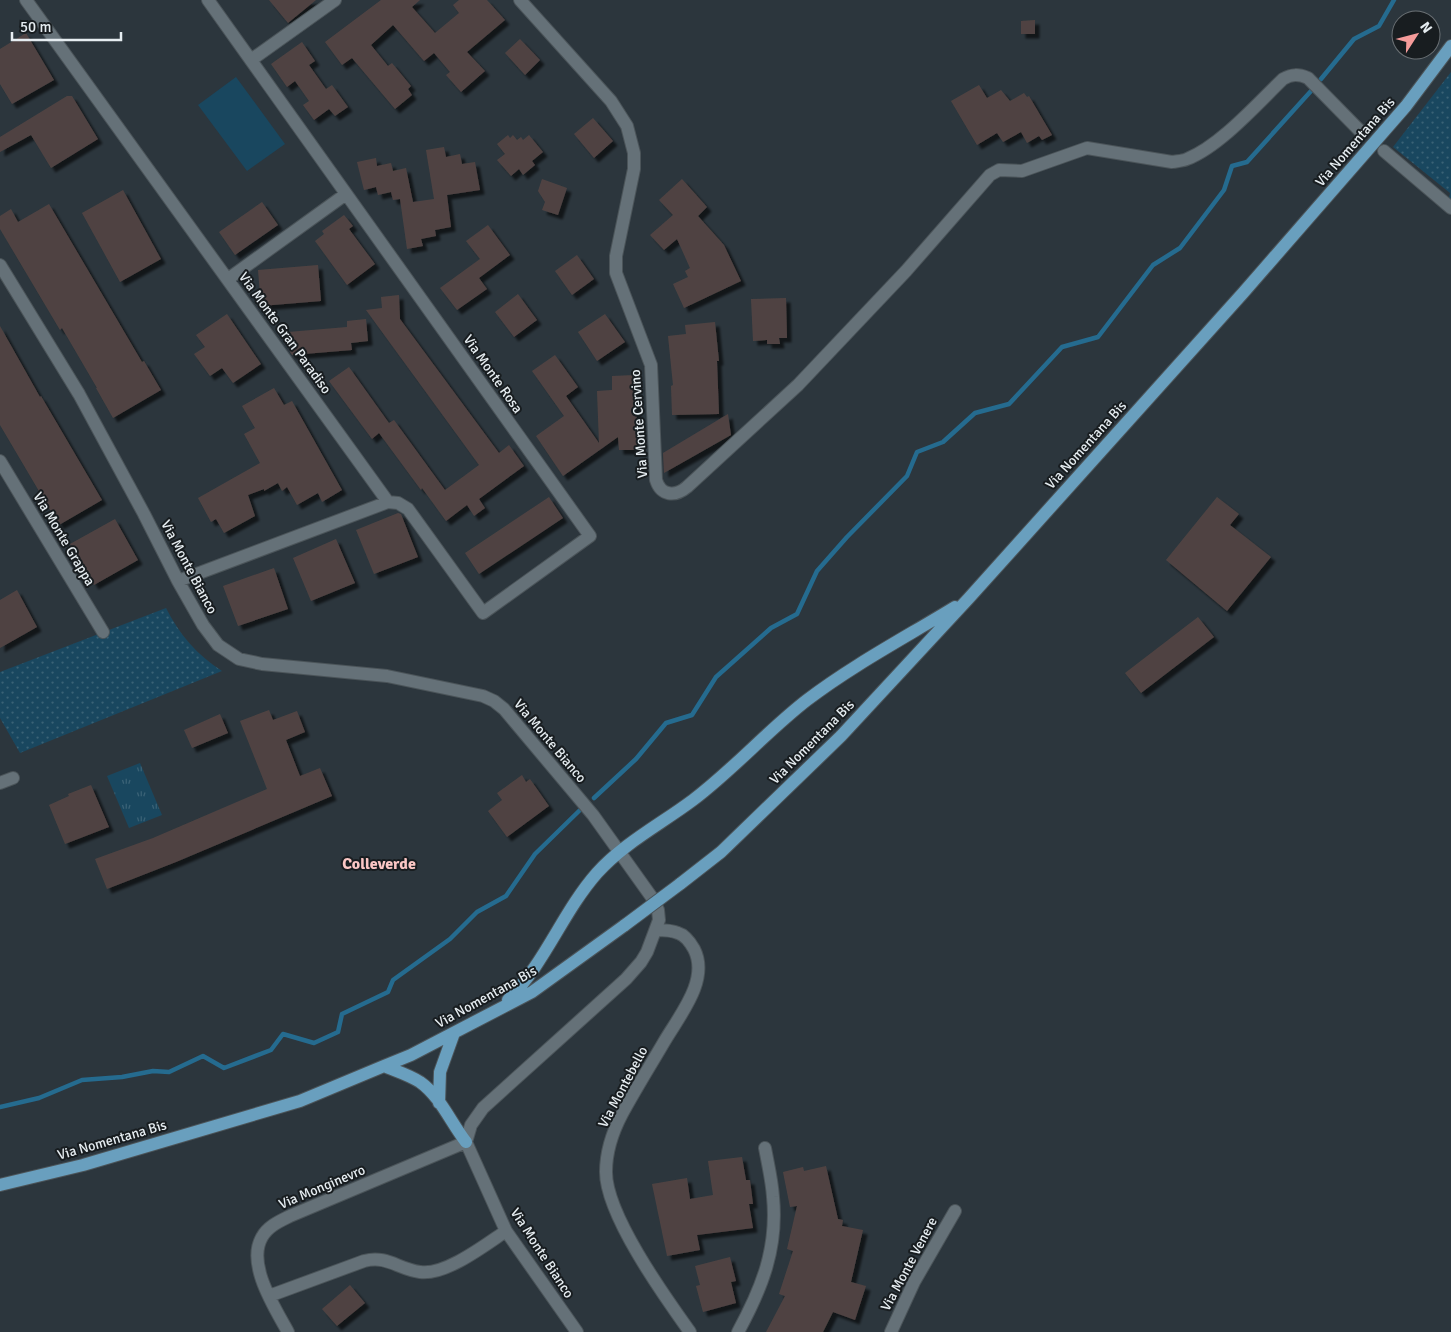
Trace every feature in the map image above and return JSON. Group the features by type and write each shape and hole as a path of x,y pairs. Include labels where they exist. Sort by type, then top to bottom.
{"main road":[{"name":"Via Nomentana Bis","path":"0,1186 83,1165 300,1100 411,1055 532,992 625,925 721,852 841,736 970,598 1387,129 1451,46"},
{"path":"499,1009 520,988 538,964 571,908 598,873 620,852 701,794 806,701 830,684 970,598"},
{"path":"439,1103 440,1072 454,1032"},
{"path":"384,1066 418,1081 439,1103 466,1142"}],"street":[{"name":"Via Monte Gran Paradiso","path":"26,0 388,502"},
{"name":"Via Monte Rosa","path":"208,0 590,536 483,613 408,509 398,503 388,502"},
{"path":"250,60 335,0"},
{"name":"Via Monte Cervino","path":"520,0 610,101 622,117 630,135 634,152 634,169 616,256 616,273 651,365 656,480 659,487 665,493 674,494 686,488 798,385 906,271 990,175 999,170 1022,171 1087,148 1172,162 1185,160 1202,152 1225,134 1283,79 1291,75 1308,78 1362,133"},
{"path":"1384,151 1451,208"},
{"path":"228,279 346,194"},
{"name":"Via Monte Bianco","path":"0,265 79,394 140,506 178,581 218,645 239,659 262,664 387,676 483,696 494,701 504,709 593,815 645,887 655,905 659,920 647,952 641,962 626,979 483,1108 471,1125 466,1142 506,1231 577,1332"},
{"name":"Via Monte Grappa","path":"0,461 103,632"},
{"path":"178,581 388,502"},
{"path":"0,783 13,778"},
{"name":"Via Montebello","path":"656,930 677,932 690,942 697,959 697,979 690,996 621,1116 609,1149 606,1177 613,1204 632,1243 690,1332"},
{"name":"Via Monginevro","path":"288,1332 260,1274 257,1253 261,1237 268,1229 290,1216 466,1142"},
{"path":"738,1332 756,1299 764,1279 772,1246 774,1205 765,1148"},
{"name":"Via Monte Venere","path":"891,1332 914,1282 955,1211"},
{"path":"269,1296 374,1259 390,1262 418,1272 438,1272 506,1231"}],"green space":[{"path":"1451,72 1451,200 1449,198 1450,193 1393,147"},
{"path":"236,77 285,144 247,171 198,105"},
{"path":"166,608 189,643 222,671 20,753 0,718 0,672"},
{"path":"140,763 162,815 129,828 107,776"}],"building":[{"path":"269,0 316,0 288,23"},
{"path":"381,0 420,0 412,7 435,33 459,13 453,5 459,0 487,0 505,20 467,52 485,71 461,92 446,75 450,72 434,53 424,61 393,25 371,45 388,66 392,63 411,86 408,89 412,95 395,109 352,58 342,65 325,42"},
{"path":"1035,20 1035,34 1021,34 1021,21"},
{"path":"26,33 54,80 12,104 0,84 0,49"},
{"path":"520,39 540,60 525,75 505,53"},
{"path":"302,42 315,61 309,65 326,89 332,85 348,107 335,116 329,109 314,120 303,105 309,101 295,81 287,87 271,64"},
{"path":"979,85 987,98 1001,90 1010,101 1024,93 1027,97 1029,96 1052,135 1042,140 1039,136 1027,143 1021,132 1003,142 997,133 977,145 951,101"},
{"path":"67,96 72,96 98,139 51,168 31,135 0,152 0,137"},
{"path":"593,118 613,141 594,158 574,134"},
{"path":"508,135 510,138 513,135 517,140 521,137 523,140 529,135 543,152 532,161 535,165 523,175 519,169 511,176 497,160 505,154 497,144"},
{"path":"444,147 446,157 460,154 462,164 475,162 480,190 447,195 451,227 435,230 436,236 421,239 423,246 407,249 400,199 393,200 391,192 378,195 376,187 364,190 357,162 376,158 377,166 391,163 393,171 406,168 413,202 434,199 426,150"},
{"path":"542,179 567,188 558,215 542,210 545,202 538,191"},
{"path":"682,179 707,207 698,216 724,245 741,281 684,308 673,284 688,277 685,271 690,268 677,239 664,250 650,235 673,215 659,200"},
{"path":"123,190 161,259 120,282 82,213"},
{"path":"262,202 278,225 235,255 219,232"},
{"path":"49,204 142,362 144,361 161,390 113,418 62,328 60,330 0,229 0,216 11,209 18,222"},
{"path":"344,215 353,226 349,229 375,264 347,285 315,241 324,234 322,231"},
{"path":"488,225 510,255 479,278 487,289 457,310 440,288 480,259 466,241"},
{"path":"577,255 594,279 572,295 555,271"},
{"path":"318,265 321,301 261,306 258,270"},
{"path":"518,294 537,320 514,337 495,312"},
{"path":"399,295 400,319 499,453 509,445 524,466 479,499 485,508 474,516 467,505 446,521 379,433 372,439 329,381 349,367 389,423 394,420 445,490 479,465 366,310 382,308 381,297"},
{"path":"786,298 787,338 779,338 780,344 767,344 767,340 753,341 751,299"},
{"path":"227,314 261,364 233,383 222,368 210,376 194,354 205,347 196,335"},
{"path":"605,314 625,342 597,361 578,332"},
{"path":"366,319 368,341 351,343 352,350 292,355 290,352 288,332 347,327 347,321"},
{"path":"715,322 719,361 717,361 719,414 672,415 671,386 673,385 668,336 686,334 685,325"},
{"path":"0,326 102,500 59,525 0,425"},
{"path":"555,355 578,387 566,396 599,443 597,391 612,390 612,376 635,375 638,450 619,450 618,437 563,476 536,436 564,416 532,371"},
{"path":"274,388 284,405 292,401 342,490 322,502 318,493 297,505 287,487 282,491 278,483 264,491 264,489 248,495 255,516 224,533 216,519 211,522 198,498 260,463 244,434 255,428 242,406"},
{"path":"728,414 731,435 664,473 663,453"},
{"path":"549,497 563,518 479,574 465,553"},
{"path":"1217,497 1239,514 1230,525 1271,557 1227,611 1166,560"},
{"path":"398,513 401,514 418,557 374,574 356,530"},
{"path":"115,519 138,560 94,585 70,544"},
{"path":"336,539 355,583 311,601 293,558"},
{"path":"274,568 288,609 238,626 223,586"},
{"path":"17,590 37,627 0,648 0,600"},
{"path":"1198,617 1214,637 1141,693 1125,673"},
{"path":"269,710 273,720 297,711 305,732 286,740 300,776 320,768 332,796 107,889 95,859 153,838 267,789 240,721"},
{"path":"220,714 228,733 192,748 184,730"},
{"path":"522,775 526,782 530,779 549,806 507,837 488,811 502,800 497,793"},
{"path":"91,785 109,827 65,844 49,805 69,796 68,794"},
{"path":"742,1157 746,1180 750,1180 753,1204 749,1204 753,1228 697,1235 700,1250 667,1256 652,1184 687,1178 690,1199 713,1195 708,1161"},
{"path":"826,1166 838,1219 843,1220 842,1226 863,1230 851,1282 866,1286 855,1320 833,1312 823,1332 766,1332 785,1296 779,1294 793,1251 787,1249 797,1206 790,1207 783,1172 803,1167 804,1171"},
{"path":"730,1257 736,1281 731,1282 736,1303 703,1312 696,1286 700,1285 695,1266"},
{"path":"350,1285 365,1303 337,1326 322,1309"}],"waterway":[{"path":"1321,79 1354,39 1379,26 1394,0"},
{"path":"594,798 636,759 666,723 692,715 716,677 771,628 797,614 817,571 847,537 907,476 917,452 943,442 975,413 1009,404 1062,347 1098,337 1153,265 1180,248 1224,190 1232,166 1247,162 1311,91"},
{"path":"0,1107 39,1098 82,1080 122,1077 153,1071 169,1072 203,1056 224,1068 271,1050 283,1034 314,1043 338,1032 342,1014 388,992 393,980 450,939 477,912 506,896 535,854 579,811"}],"district":[{"name":"Colleverde","path":"379,864"}]}
